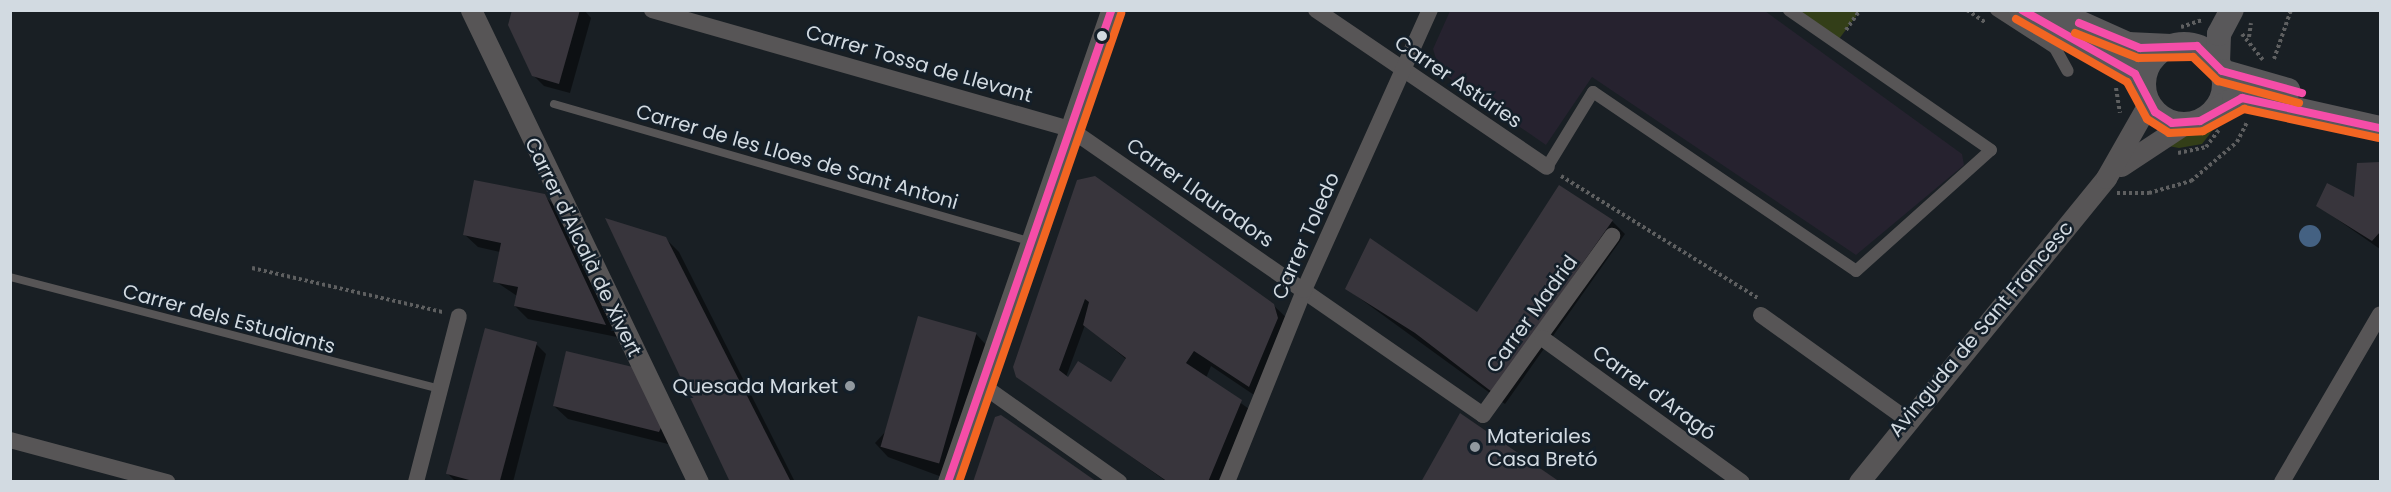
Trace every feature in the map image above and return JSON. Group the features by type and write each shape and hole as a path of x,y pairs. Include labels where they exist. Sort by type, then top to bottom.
{"main road":[{"path":"2021,10 2135,74 2146,97 2163,119 2182,125 2219,118 2234,99 2252,99 2380,128"},
{"path":"2052,10 2128,44 2177,39 2225,21 2220,67 2223,96 2219,118"},
{"path":"2146,97 2150,63 2177,39"},
{"path":"2177,39 2220,67 2380,113"}],"street":[{"name":"Carrer d'Alcalà de Xivert","path":"471,10 698,482"},
{"name":"Carrer Tossa de Llevant","path":"652,10 1070,129"},
{"path":"948,482 1111,10"},
{"name":"Carrer Astúries","path":"1316,10 1547,168"},
{"name":"Carrer Toledo","path":"1227,482 1304,290 1430,10"},
{"path":"1547,168 1593,92 1856,271 1991,150 1789,10"},
{"path":"1996,10 2055,48 2068,70"},
{"name":"Avinguda de Sant Francesc","path":"2109,189 2146,97"},
{"name":"Avinguda de Sant Francesc","path":"1858,482 1905,418 2109,189 2182,125"},
{"name":"Carrer Llauradors","path":"1070,129 1483,415"},
{"name":"Carrer Madrid","path":"1483,415 1542,339 1612,236"},
{"path":"2282,482 2375,332 2380,314"},
{"path":"1761,315 1905,418"},
{"path":"416,482 459,316"},
{"name":"Carrer d'Aragó","path":"1542,339 1742,482"},
{"path":"982,385 1119,482"},
{"path":"10,440 167,482"}],"lane":[{"name":"Carrer de les Lloes de Sant Antoni","path":"554,104 1031,242"},
{"name":"Carrer dels Estudiants","path":"10,277 440,389"}],"path":[{"path":"1836,43 1860,10"},
{"path":"1967,10 1995,29"},
{"path":"2274,59 2291,10"},
{"path":"2177,39 2207,18 2225,21 2249,37 2273,70"},
{"path":"2119,64 2107,84 2116,88 2122,126"},
{"path":"2171,152 2206,147 2219,118"},
{"path":"2109,189 2149,193 2191,181 2237,142 2247,122"},
{"path":"1547,168 1768,304 1761,315"},
{"path":"252,268 459,316"}],"shaded area":[{"path":"1450,11 1765,11 1962,154 1964,165 1856,255 1592,77 1546,145 1440,72 1433,49"}],"green space":[{"path":"1789,11 1860,11 1836,43"},
{"path":"2223,117 2202,144 2179,148 2157,144"}],"water":[{"path":"2310,225 2320,232 2321,236 2314,246 2310,247 2300,240 2299,236 2306,226"}],"building":[{"path":"512,10 580,10 559,84 532,76 508,25"},
{"path":"2380,162 2380,232 2372,241 2316,206 2327,183 2354,197 2357,163"},
{"path":"1095,176 1274,304 1278,318 1249,387 1194,351 1186,363 1242,400 1208,482 1168,482 1016,377 1013,367 1077,180","holes":["1085,299 1089,302 1083,325 1126,358 1111,382 1078,361 1068,377 1059,370"]},
{"path":"474,180 545,194 606,325 514,306 518,287 493,282 501,243 463,235"},
{"path":"1559,185 1613,220 1492,392 1415,333 1345,289 1370,238 1477,312"},
{"path":"605,218 666,237 791,482 730,482"},
{"path":"918,316 977,333 939,464 881,447"},
{"path":"485,328 537,342 500,482 476,482 446,474"},
{"path":"566,351 637,368 664,421 659,432 553,406"},
{"name":"Materiales Casa Bretó","path":"1460,413 1560,482 1421,482"},
{"path":"1001,415 1097,482 973,482 995,417"}],"transit line":[{"path":"948,482 1111,10"},
{"path":"2022,10 2135,74 2155,112 2172,123 2200,121 2242,98 2380,128"},
{"path":"959,482 1121,13"},
{"path":"2016,19 2127,82 2147,119 2169,133 2203,131 2244,109 2378,138"},
{"path":"2079,23 2140,48 2197,46 2222,71 2302,93"},
{"path":"2075,33 2138,58 2193,57 2218,81 2299,103"}],"place":[{"name":"Quesada Market","path":"850,386"},
{"name":"Materiales Casa Bretó","path":"1475,447"}]}
